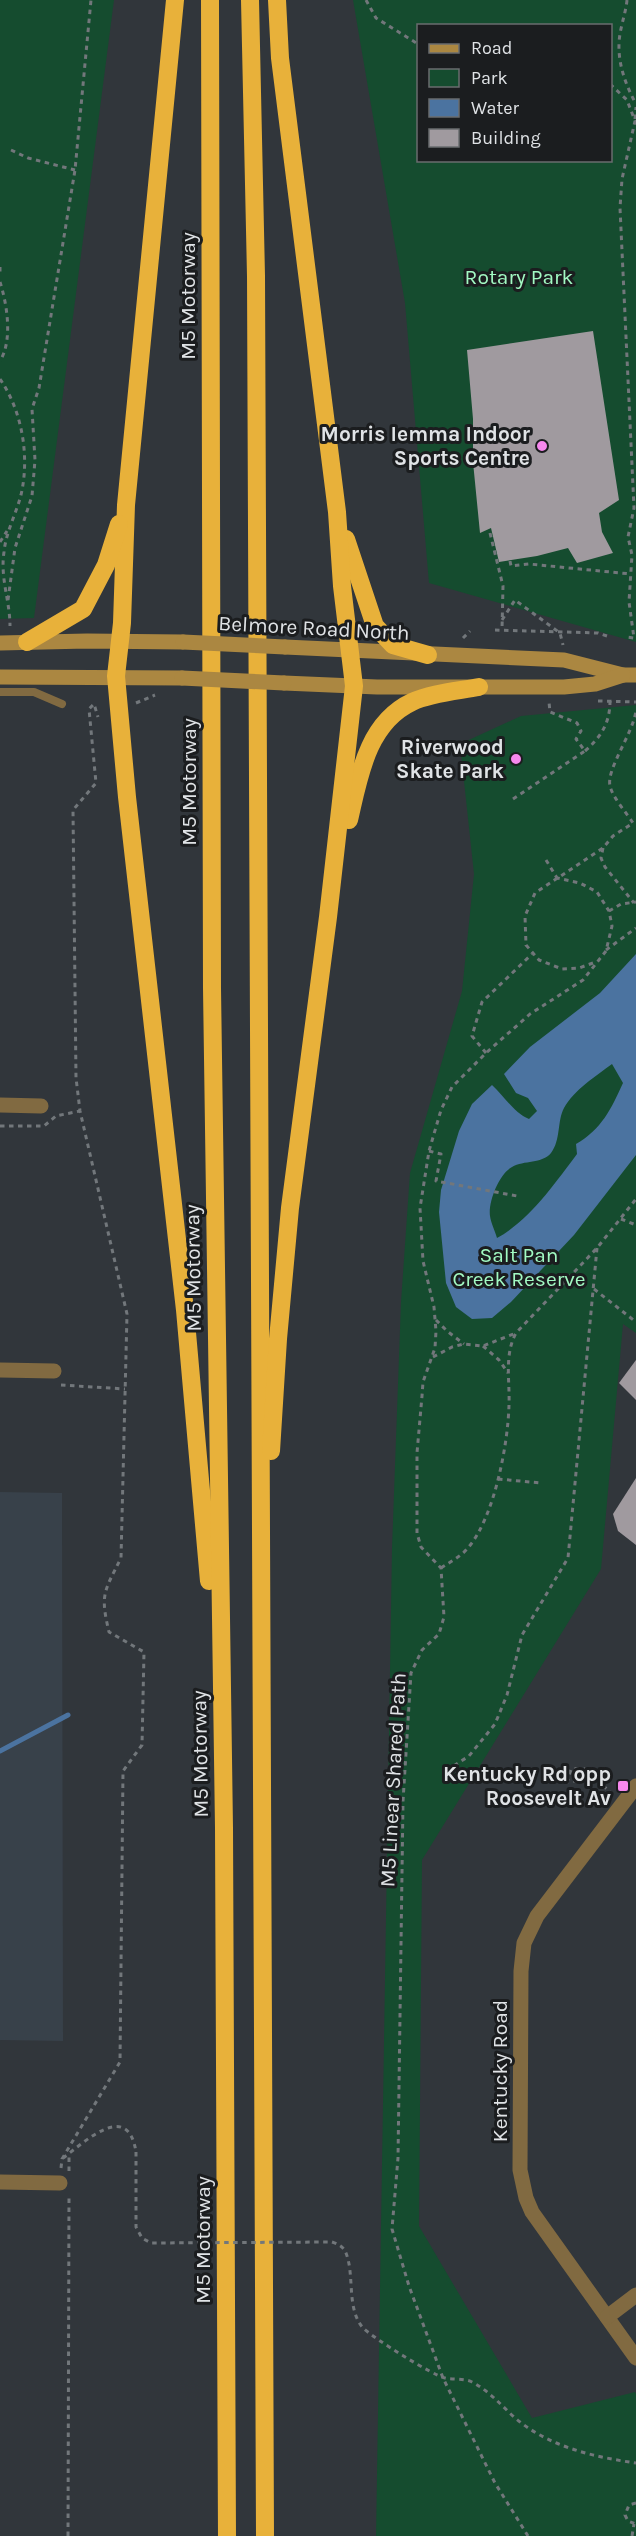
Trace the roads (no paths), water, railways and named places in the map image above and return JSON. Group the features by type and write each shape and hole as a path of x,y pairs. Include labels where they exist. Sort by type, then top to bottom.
{"highway":[{"path":"175,0 126,505 120,641 116,676 127,797 185,1310 222,1723"},
{"name":"M5 Motorway","path":"210,0 212,988 222,1723 226,2536"},
{"path":"250,0 256,287 265,2536"},
{"path":"261,1621 278,1339 290,1208 328,917 354,686 342,586 337,512 280,58 277,0"},
{"path":"27,642 83,609 106,565 126,505"},
{"path":"337,512 375,626 393,645 428,655"},
{"path":"328,917 363,764 366,754 386,720 413,701 479,687"}],"main road":[{"name":"Belmore Road North","path":"0,643 183,642 564,660 629,675"},
{"name":"Belmore Road North","path":"0,677 116,676 354,686 479,687 595,684 629,675"}],"street":[{"path":"0,1104 41,1106"},
{"path":"0,1370 54,1371"},
{"name":"Kentucky Road","path":"636,1786 537,1917 524,1943 521,1971 522,2184 532,2212 636,2358"},
{"path":"0,2182 66,2183"},
{"path":"607,2317 636,2295"}],"lane":[{"path":"0,692 34,692 62,704"}],"water":[{"path":"636,954 636,1155 574,1235 511,1302 492,1318 472,1319 456,1307 446,1283 439,1212 441,1190 459,1131 472,1104 492,1085 514,1109 529,1119 537,1111 528,1098 516,1093 504,1074 530,1047 600,993","holes":["612,1064 623,1083 605,1118 593,1132 576,1144 577,1154 551,1189 520,1221 497,1238 491,1219 491,1203 495,1189 507,1171 522,1163 543,1159 551,1153 564,1108 573,1095 592,1078"]}],"waterway":[{"path":"0,1751 68,1715"}],"place":[{"name":"Morris Iemma Indoor Sports Centre","path":"542,446"},
{"name":"Riverwood Skate Park","path":"516,759"},
{"name":"Kentucky Rd opp Roosevelt Av","path":"623,1786"}],"park label":[{"name":"Rotary Park","path":"519,277"},
{"name":"Salt Pan Creek Reserve","path":"519,1267"}]}
